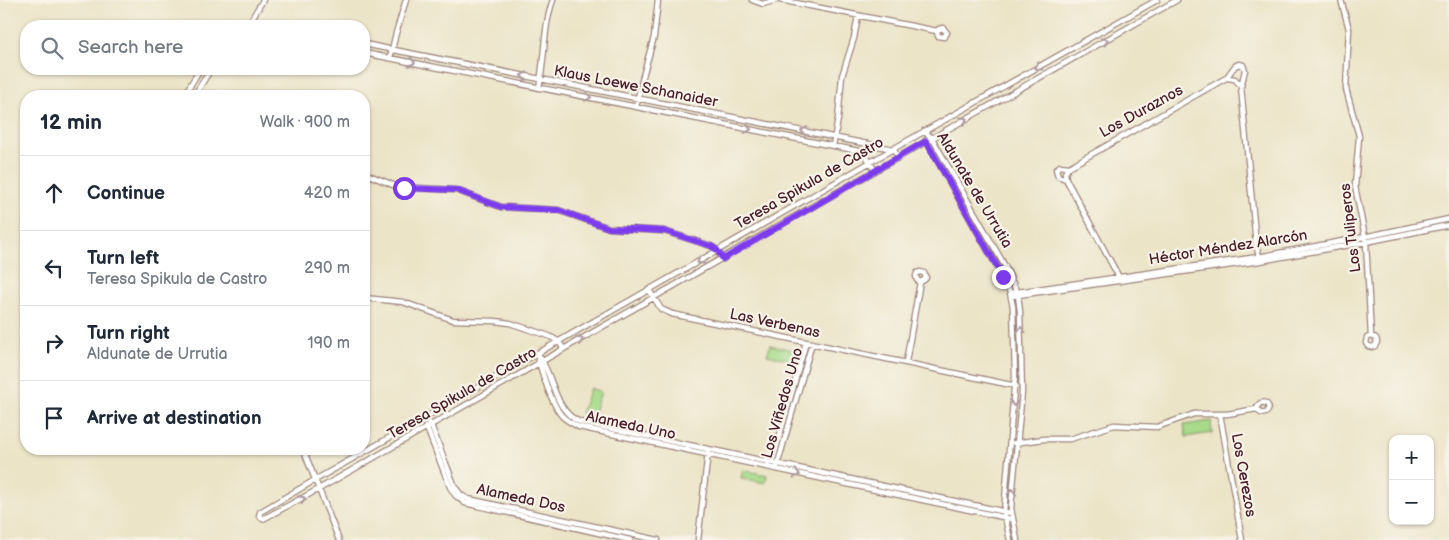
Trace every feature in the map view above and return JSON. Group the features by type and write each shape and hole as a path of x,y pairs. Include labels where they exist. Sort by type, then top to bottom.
{"street":[{"path":"255,20 262,0"},
{"path":"390,58 406,0"},
{"path":"539,88 546,22 553,0"},
{"path":"636,106 654,37 658,0"},
{"path":"752,0 763,4 776,0"},
{"path":"780,0 937,31"},
{"name":"Teresa Spikula de Castro","path":"370,449 870,162 1157,0"},
{"name":"Teresa Spikula de Castro","path":"359,455 260,512 259,516 263,519 319,489 926,141 1177,0"},
{"name":"Los Tuliperos","path":"1341,0 1349,29 1346,84 1359,136 1355,186 1365,240 1371,336"},
{"path":"833,146 842,76 854,38 858,16"},
{"path":"1081,43 1086,52"},
{"name":"Klaus Loewe Schanaider","path":"370,45 893,149"},
{"name":"Klaus Loewe Schanaider","path":"370,54 862,152 875,171"},
{"name":"Los Duraznos","path":"1120,279 1066,180 1058,176 1056,170 1058,166 1069,167 1226,78 1236,66 1242,65 1245,70 1241,87 1259,259"},
{"path":"188,90 196,75"},
{"path":"198,90 207,75"},
{"path":"1226,78 1235,79 1241,87"},
{"name":"Aldunate de Urrutia","path":"924,132 932,138 1006,268 1017,294 1020,311 1022,387 1011,516 1016,540"},
{"name":"Aldunate de Urrutia","path":"924,132 926,141 1003,277 1010,294 1013,311 1015,386 1004,514 1010,540"},
{"path":"893,149 899,158"},
{"path":"1066,180 1065,172 1069,167"},
{"path":"370,175 404,188 456,190 505,208 558,210 609,228 668,231 717,250 723,259"},
{"name":"Héctor Méndez Alarcón","path":"1365,240 1449,219"},
{"name":"Héctor Méndez Alarcón","path":"1010,294 1259,259 1449,224"},
{"path":"906,362 920,282"},
{"name":"Las Verbenas","path":"649,290 668,313 1022,387"},
{"path":"370,299 403,302 453,320 505,322 549,336 558,341 564,349"},
{"name":"Los Viñedos Uno","path":"773,469 809,343"},
{"name":"Alameda Uno","path":"538,353 557,408 563,417 571,423 584,428 775,462 1011,516"},
{"name":"Los Cerezos","path":"1010,443 1075,438 1114,425 1157,427 1194,414 1220,414 1257,409"},
{"name":"Los Cerezos","path":"1220,414 1242,540"},
{"name":"Alameda Dos","path":"425,418 455,487 468,499 658,540"},
{"name":"Alameda Dos","path":"429,426 452,490 458,499 465,503 630,540"},
{"path":"698,540 708,451"},
{"name":"Alameda Uno","path":"708,451 773,469 1004,514"},
{"path":"305,455 339,540"}],"green space":[{"path":"770,345 798,351 796,361 767,355"},
{"path":"590,388 601,392 592,417 581,413"},
{"path":"1211,421 1212,433 1186,437 1184,425"},
{"path":"743,470 767,475 765,483 741,478"}],"route":[{"path":"404,188 445,188 462,191 501,207 553,209 568,212 609,228 668,231 711,246 717,250 723,259 926,141 1003,277"}]}
